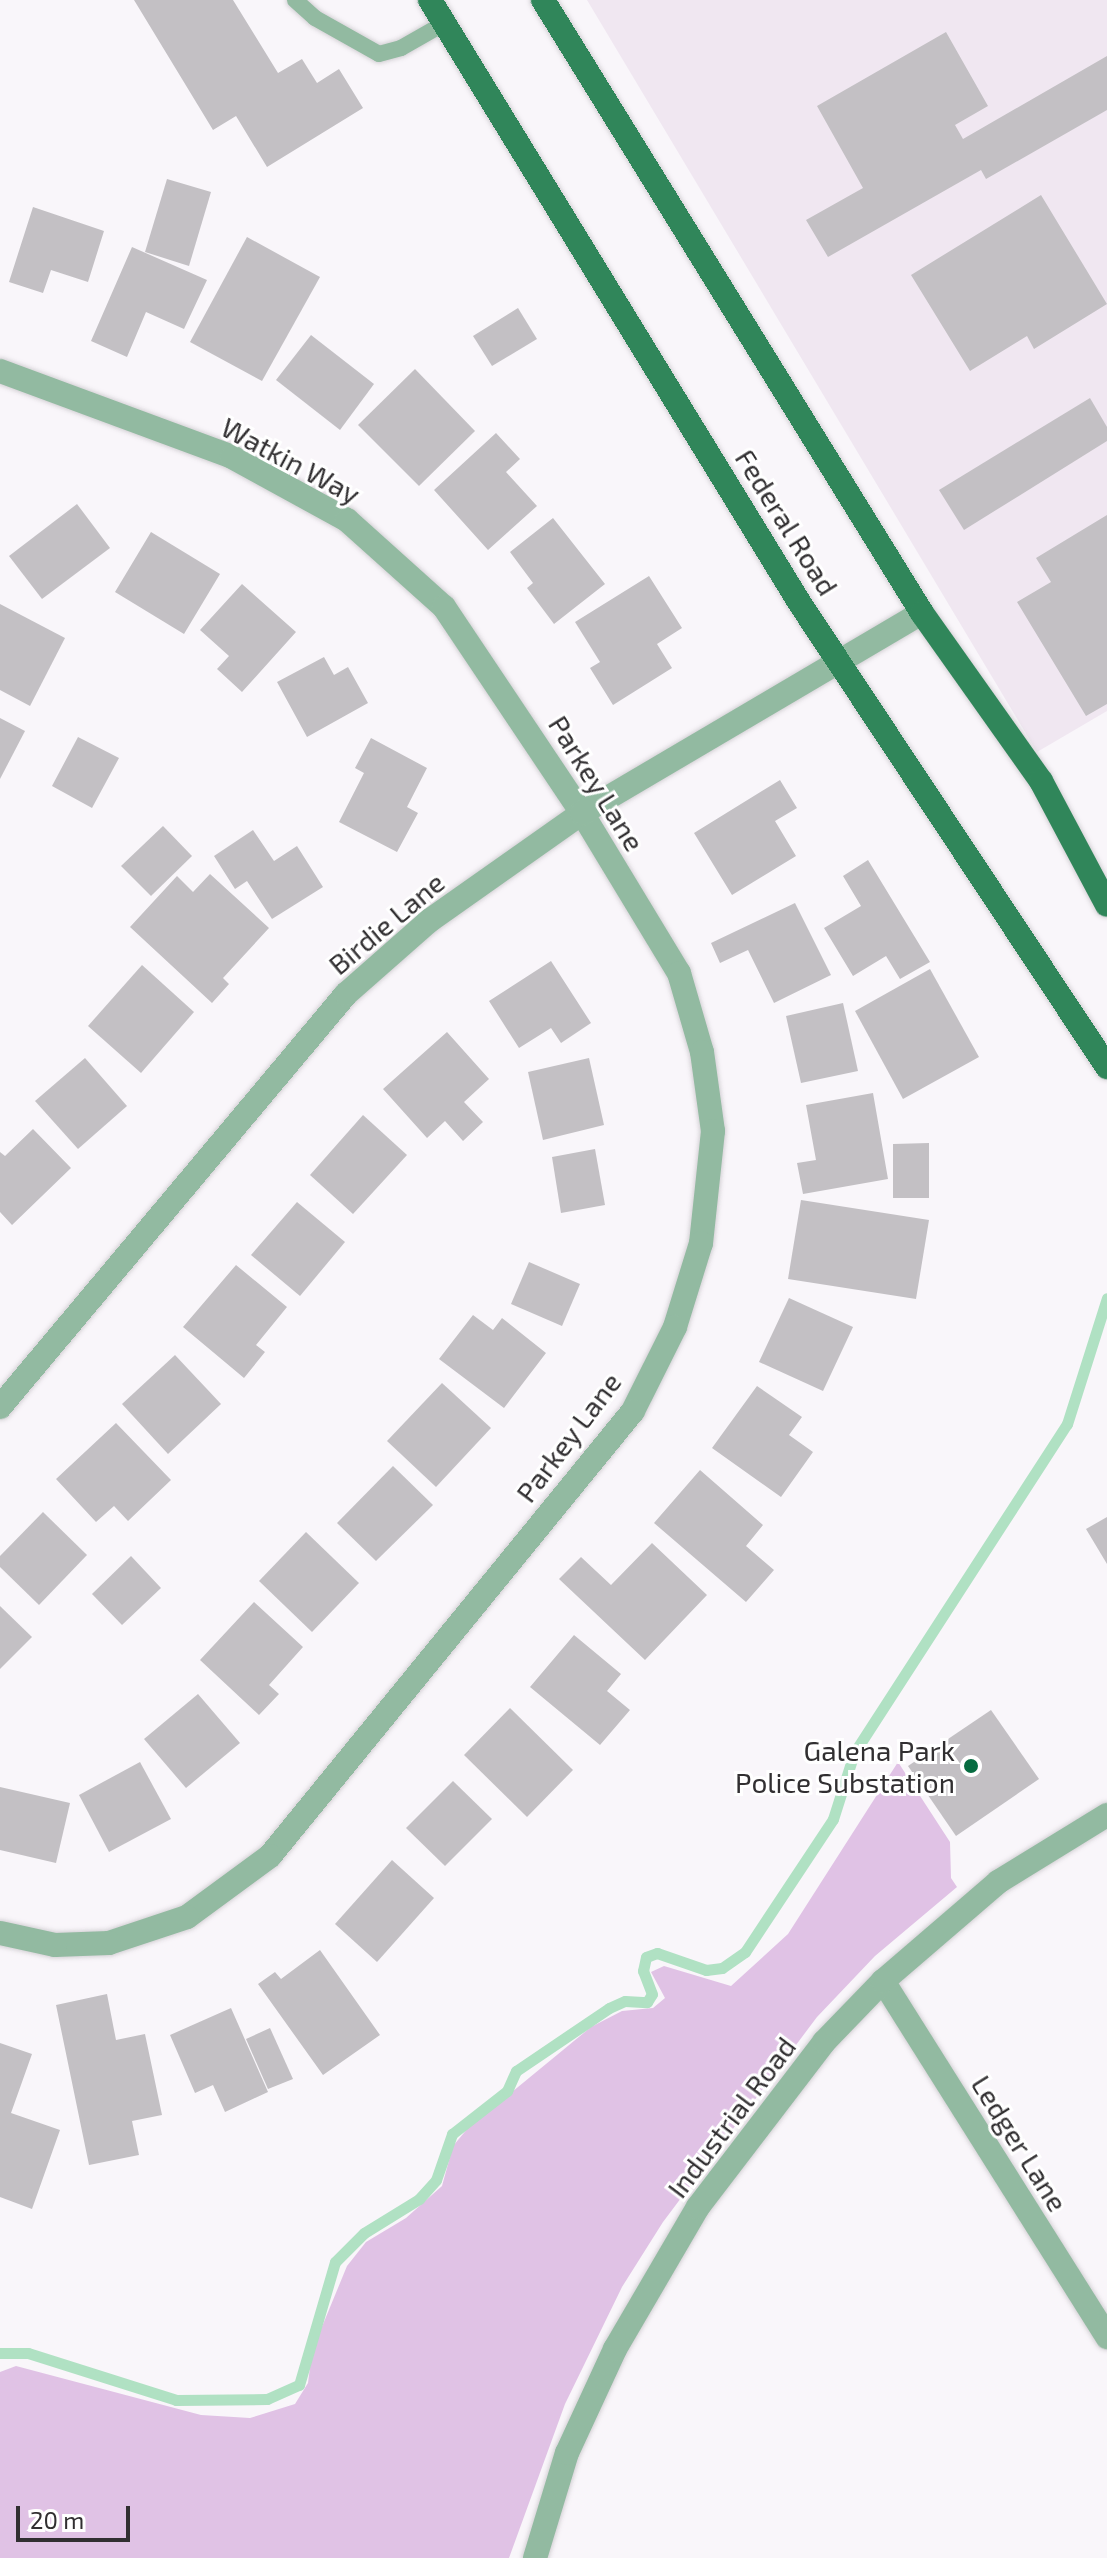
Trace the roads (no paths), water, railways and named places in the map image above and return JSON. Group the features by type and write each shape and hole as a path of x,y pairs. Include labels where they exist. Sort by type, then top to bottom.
{"main road":[{"name":"Federal Road","path":"430,0 839,661 1107,1067"},
{"path":"543,0 922,613 1041,781 1107,905"}],"street":[{"name":"Watkin Way","path":"0,371 232,457 347,520 444,607 497,682"},
{"name":"Birdie Lane","path":"0,1407 346,994 429,921 582,813 922,613"},
{"name":"Parkey Lane","path":"0,1933 55,1945 123,1939 187,1917 270,1856 633,1411 675,1327 701,1243 713,1131 702,1052 679,973 582,813 497,682"},
{"name":"Industrial Road","path":"535,2558 573,2440 615,2349 698,2207 824,2042 883,1981 998,1882 1107,1815"},
{"name":"Ledger Lane","path":"883,1981 1107,2337"}],"lane":[{"path":"295,0 315,18 379,54 401,48 445,23"}],"waterway":[{"path":"0,2353 28,2353 176,2400 267,2399 299,2385 335,2262 364,2233 419,2199 436,2180 452,2134 507,2091 516,2071 609,2008 625,2001 647,2002 652,1994 643,1971 646,1957 657,1953 706,1970 722,1968 745,1952 833,1819 854,1753 1067,1424 1107,1298"}],"place":[{"name":"Galena Park Police Substation","path":"971,1766"}]}
